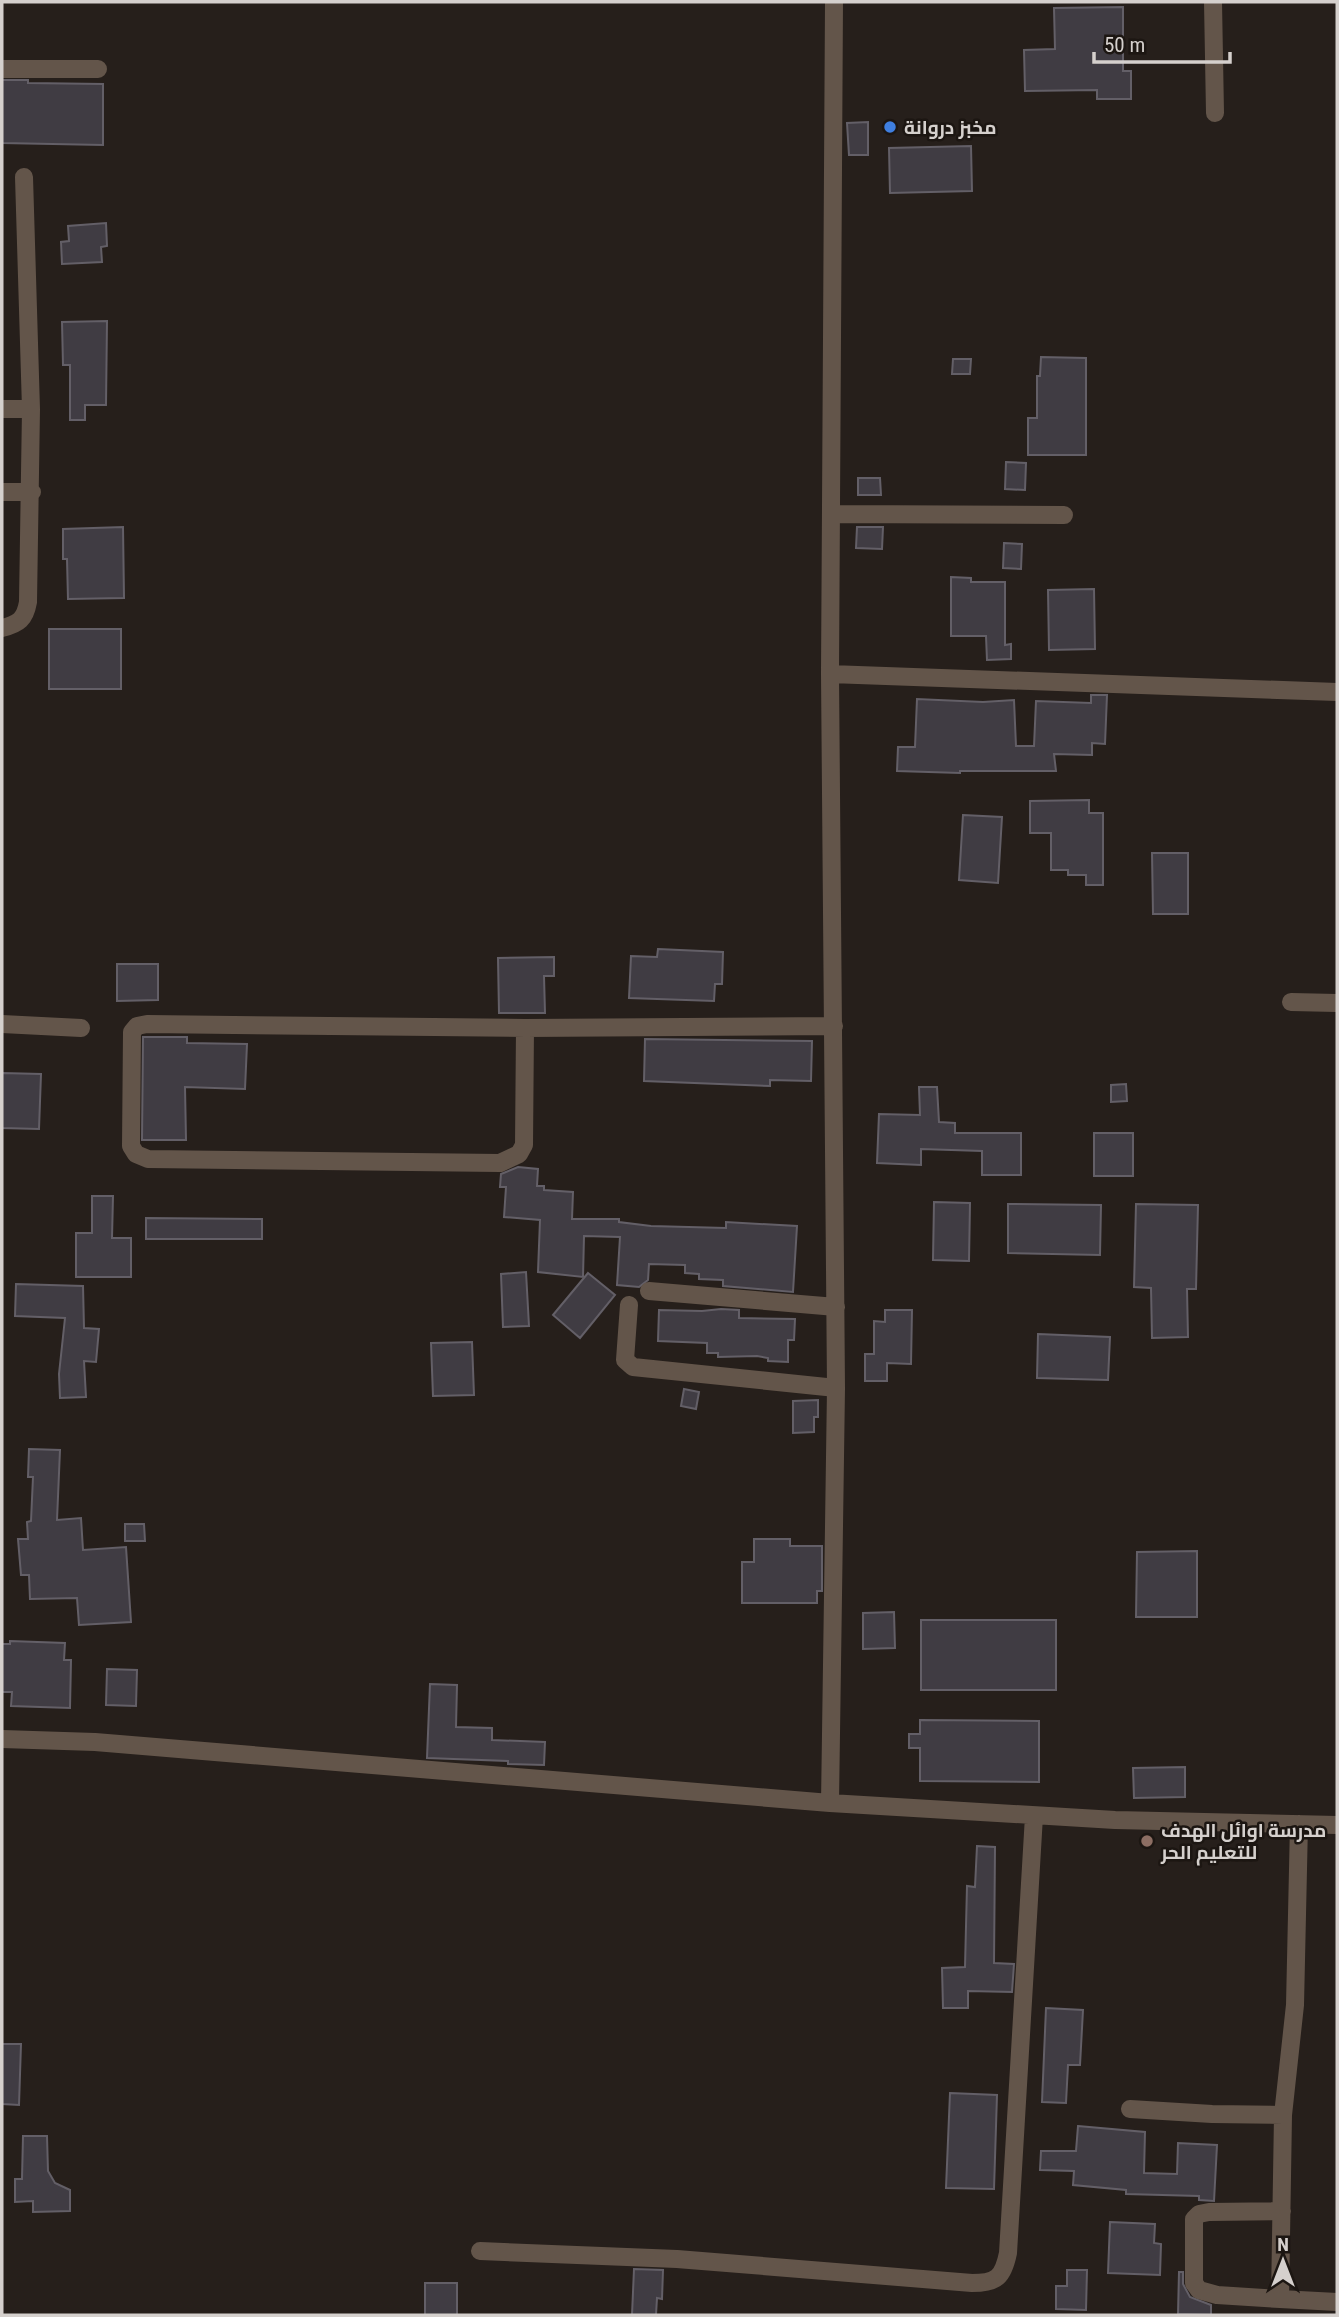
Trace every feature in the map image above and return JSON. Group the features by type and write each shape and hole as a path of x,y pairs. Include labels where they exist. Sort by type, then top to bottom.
{"street":[{"path":"830,1803 836,1388 830,674 834,2"},
{"path":"1213,2 1215,113"},
{"path":"2,69 98,69"},
{"path":"2,628 20,622 26,614 29,602 32,492 24,177"},
{"path":"2,409 31,409"},
{"path":"2,492 32,492"},
{"path":"831,514 1064,515"},
{"path":"830,674 1337,692"},
{"path":"1291,1002 1337,1003"},
{"path":"2,1024 81,1028"},
{"path":"525,1027 524,1145 519,1154 500,1163 148,1159 136,1154 131,1146 132,1032 137,1026 147,1024 834,1026"},
{"path":"649,1291 836,1307"},
{"path":"629,1305 625,1360 633,1367 836,1388"},
{"path":"2,1739 96,1742 830,1803 1034,1816 1337,1825"},
{"path":"480,2251 677,2259 972,2283 988,2283 997,2278 1005,2268 1008,2253 1034,1816"},
{"path":"1279,2298 1283,2115 1295,2005 1299,1824"},
{"path":"1130,2109 1283,2115"},
{"path":"1282,2211 1199,2214 1194,2220 1194,2283 1199,2290 1217,2295 1337,2302"}],"building":[{"path":"1123,7 1123,71 1131,71 1131,99 1097,99 1097,90 1025,91 1024,50 1055,49 1054,8"},
{"path":"2,80 103,84 103,145 2,143"},
{"path":"868,122 868,155 849,155 847,123"},
{"path":"971,146 972,191 890,193 889,148"},
{"path":"106,223 107,246 101,247 102,262 62,264 61,242 69,241 68,226"},
{"path":"107,321 106,405 85,405 85,420 70,420 70,365 63,365 62,322"},
{"path":"1041,357 1086,358 1086,455 1028,455 1028,418 1037,418 1037,376 1040,376"},
{"path":"953,359 971,359 970,374 952,374"},
{"path":"1006,462 1026,463 1025,490 1005,489"},
{"path":"858,478 880,478 881,495 858,495"},
{"path":"123,527 124,598 68,599 67,559 63,559 63,529"},
{"path":"857,527 883,527 882,549 856,548"},
{"path":"1004,543 1022,544 1021,569 1003,568"},
{"path":"951,577 971,578 971,582 1005,582 1005,645 1011,644 1011,659 987,660 986,636 951,636"},
{"path":"1094,589 1095,649 1049,650 1048,590"},
{"path":"49,629 121,629 121,689 49,689"},
{"path":"1091,695 1107,695 1105,744 1092,743 1092,755 1054,754 1056,771 897,771 898,747 915,747 917,699 983,702 1014,700 1016,746 1034,746 1036,701 1091,703"},
{"path":"1089,800 1089,813 1103,813 1103,885 1086,885 1086,875 1068,875 1068,870 1051,870 1051,833 1030,833 1030,801"},
{"path":"963,815 1002,817 998,883 959,880"},
{"path":"1152,853 1188,853 1188,914 1153,914"},
{"path":"658,949 723,952 722,984 715,984 714,1001 629,998 631,956 657,957"},
{"path":"554,957 554,976 544,976 545,1013 499,1013 498,958"},
{"path":"117,964 158,964 158,1000 117,1001"},
{"path":"143,1037 187,1037 187,1043 247,1044 245,1089 185,1087 186,1140 142,1140"},
{"path":"645,1039 812,1041 811,1081 770,1080 770,1086 644,1081"},
{"path":"2,1073 41,1074 39,1129 2,1128"},
{"path":"1126,1084 1127,1101 1111,1102 1111,1085"},
{"path":"919,1087 937,1087 939,1122 955,1123 955,1133 1021,1133 1021,1175 982,1175 982,1151 921,1149 921,1165 877,1163 879,1114 920,1115"},
{"path":"1094,1133 1133,1133 1133,1176 1094,1176"},
{"path":"518,1167 538,1169 537,1186 544,1186 544,1190 573,1192 572,1219 619,1219 619,1222 651,1226 726,1228 726,1222 797,1226 793,1292 723,1286 723,1280 699,1279 699,1274 685,1273 685,1265 649,1264 648,1280 639,1287 617,1285 620,1237 584,1236 583,1277 538,1272 540,1220 504,1217 506,1187 500,1187 501,1174"},
{"path":"92,1196 113,1196 112,1238 131,1238 131,1277 76,1277 76,1233 92,1233"},
{"path":"934,1202 970,1203 969,1261 933,1260"},
{"path":"1008,1204 1101,1205 1100,1255 1008,1253"},
{"path":"1136,1204 1198,1205 1196,1289 1187,1289 1188,1337 1152,1338 1151,1288 1134,1287"},
{"path":"146,1218 262,1219 262,1239 146,1239"},
{"path":"526,1272 529,1326 503,1327 501,1274"},
{"path":"588,1273 615,1295 580,1338 553,1315"},
{"path":"16,1284 83,1286 84,1328 99,1329 96,1362 84,1361 86,1397 60,1398 59,1374 65,1318 15,1316"},
{"path":"659,1310 739,1310 739,1318 795,1319 794,1340 788,1340 788,1362 768,1361 768,1358 757,1356 718,1357 718,1353 707,1353 707,1343 658,1341"},
{"path":"885,1310 912,1310 911,1364 887,1363 887,1381 865,1381 865,1354 874,1354 874,1321 885,1322"},
{"path":"1038,1334 1110,1337 1108,1380 1037,1378"},
{"path":"472,1342 474,1395 433,1396 431,1343"},
{"path":"684,1389 699,1392 696,1409 681,1406"},
{"path":"818,1400 818,1417 814,1417 814,1432 793,1433 793,1401"},
{"path":"29,1449 60,1450 57,1520 81,1518 83,1550 126,1547 131,1622 79,1625 77,1598 30,1599 29,1575 21,1575 18,1539 28,1539 27,1522 31,1521 33,1477 28,1477"},
{"path":"125,1524 144,1524 145,1541 125,1541"},
{"path":"754,1539 790,1539 790,1546 822,1546 822,1591 817,1591 817,1603 742,1603 742,1562 754,1562"},
{"path":"1197,1551 1197,1617 1136,1617 1137,1552"},
{"path":"894,1612 895,1648 863,1649 863,1613"},
{"path":"921,1620 1056,1620 1056,1690 921,1690"},
{"path":"10,1641 65,1643 64,1660 71,1660 70,1708 11,1706 12,1692 2,1692 2,1644 10,1644"},
{"path":"107,1669 137,1670 136,1706 106,1705"},
{"path":"430,1684 457,1685 456,1727 492,1728 492,1740 545,1742 544,1765 427,1758"},
{"path":"920,1720 1039,1721 1039,1782 920,1781 920,1748 909,1748 909,1734 920,1734"},
{"path":"1185,1767 1185,1797 1134,1798 1133,1768"},
{"path":"977,1846 995,1847 994,1963 1014,1964 1012,1992 968,1991 968,2008 943,2008 942,1968 965,1967 967,1886 975,1887"},
{"path":"1046,2008 1083,2010 1080,2065 1068,2065 1066,2103 1042,2102"},
{"path":"2,2044 21,2044 19,2105 2,2104"},
{"path":"950,2093 997,2095 994,2189 946,2188"},
{"path":"1078,2126 1145,2132 1144,2173 1177,2174 1178,2143 1217,2145 1214,2201 1199,2200 1199,2196 1126,2194 1126,2190 1073,2185 1074,2171 1040,2170 1041,2151 1076,2151"},
{"path":"23,2136 47,2136 48,2171 55,2183 70,2190 70,2211 33,2212 33,2201 15,2202 15,2179 22,2179"},
{"path":"1110,2222 1155,2224 1154,2243 1161,2244 1160,2275 1108,2273"},
{"path":"634,2269 663,2270 662,2299 657,2298 656,2315 632,2315"},
{"path":"1067,2270 1087,2270 1086,2310 1056,2309 1056,2286 1067,2286"},
{"path":"1179,2272 1183,2272 1183,2284 1190,2297 1211,2305 1211,2315 1178,2314"},
{"path":"425,2283 457,2283 457,2315 425,2315"}],"place":[{"name":"مخبز دروانة","path":"890,127"},
{"name":"مدرسة اوائل الهدف للتعليم الحر","path":"1147,1841"}]}
